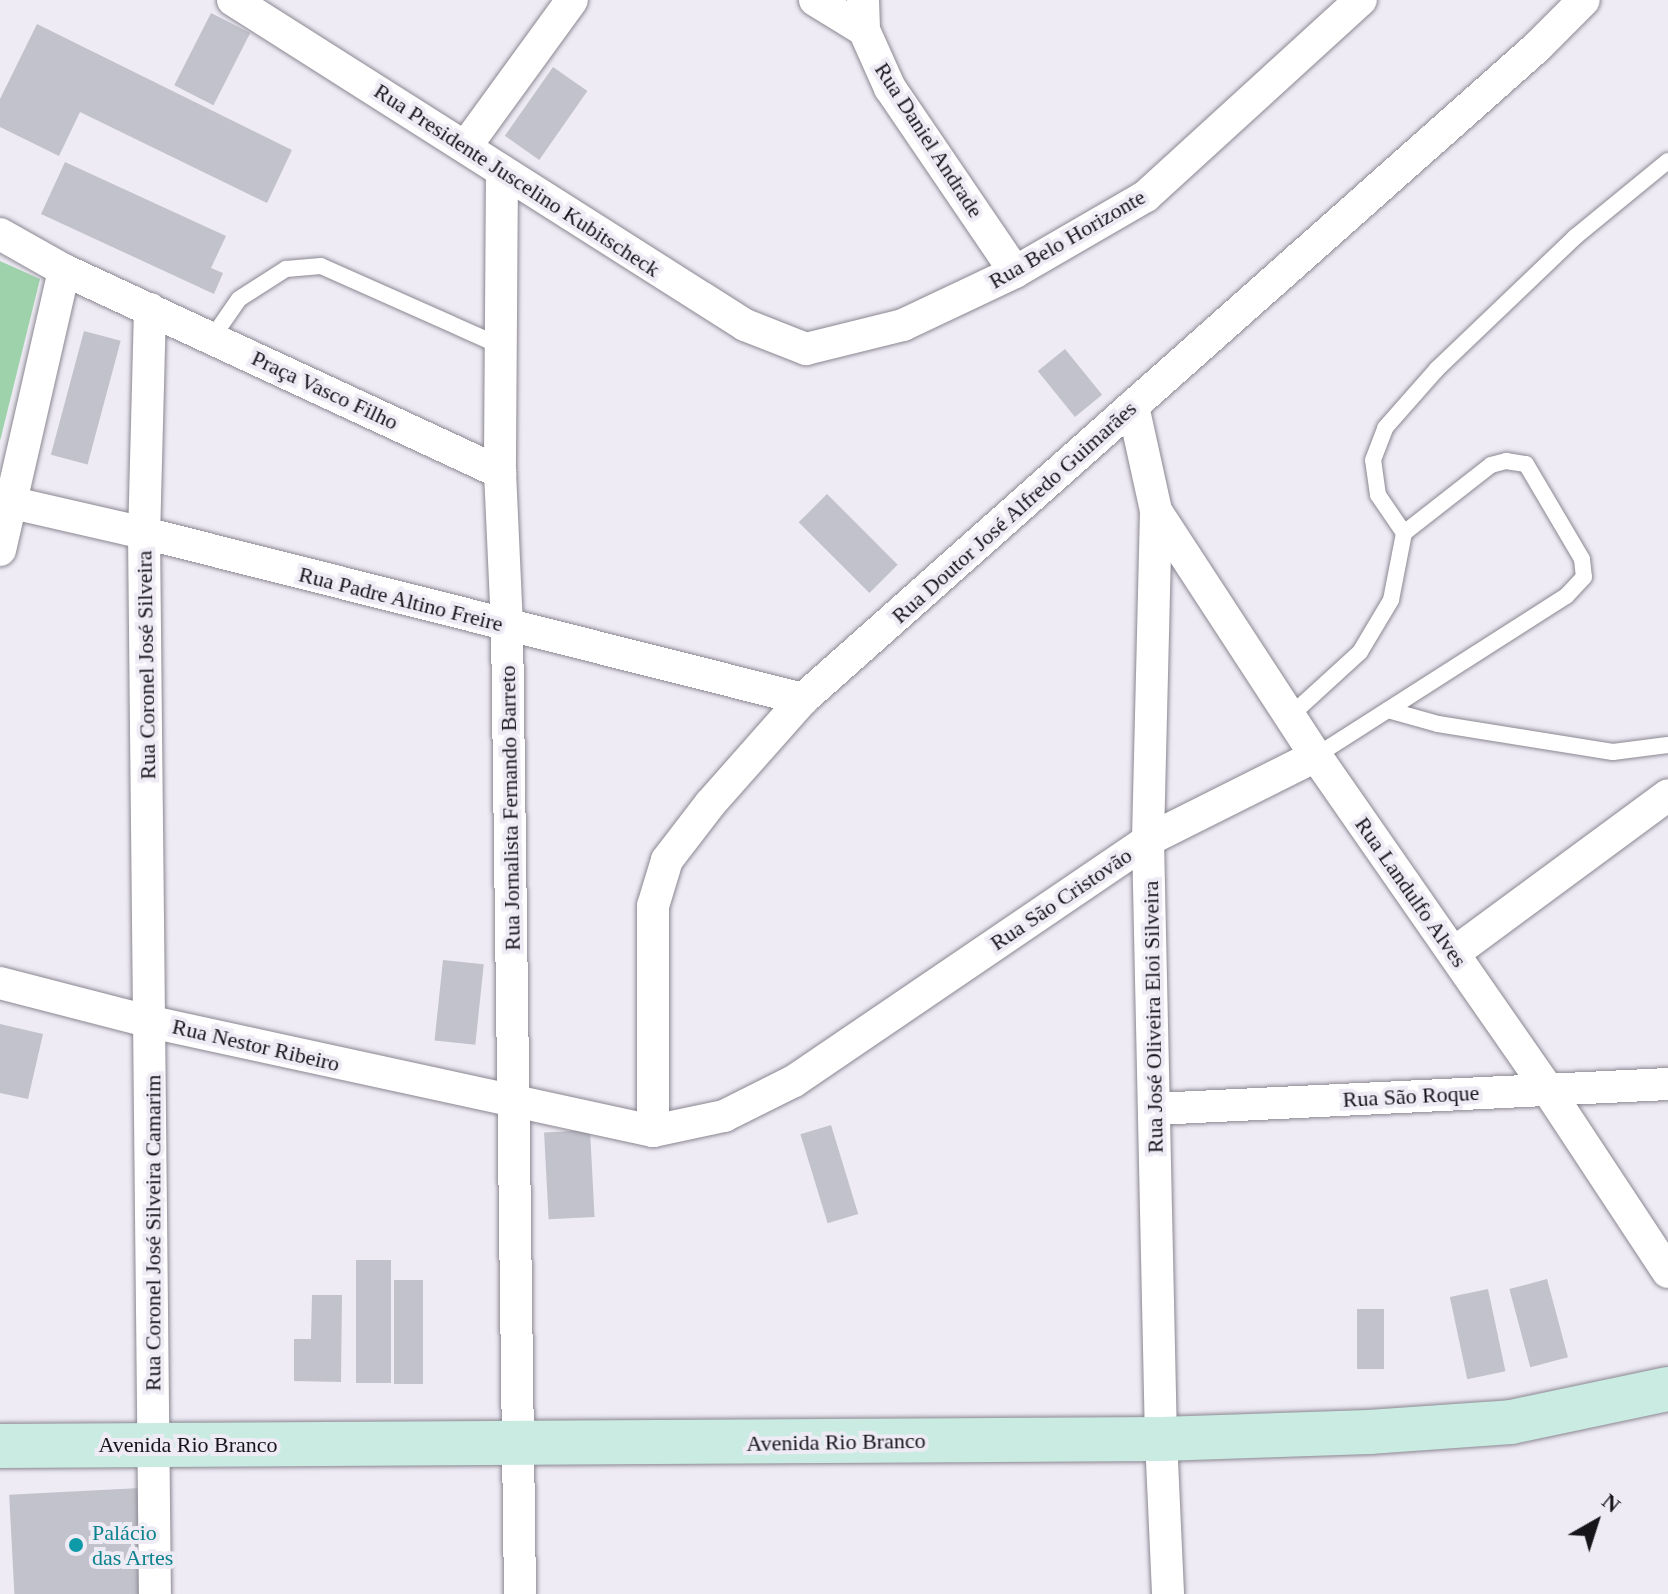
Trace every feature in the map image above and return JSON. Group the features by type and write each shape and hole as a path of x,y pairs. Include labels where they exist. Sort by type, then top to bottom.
{"main road":[{"name":"Avenida Rio Branco","path":"0,1446 518,1446 1161,1439 1369,1432 1511,1422 1668,1389"}],"street":[{"name":"Rua Presidente Juscelino Kubitscheck","path":"233,0 745,325 806,349"},
{"path":"466,146 572,0"},
{"path":"815,0 864,15"},
{"name":"Rua Doutor José Alfredo Guimarães","path":"653,1131 653,906 667,860 710,804 803,699 1537,47 1584,0"},
{"name":"Rua Belo Horizonte","path":"806,349 903,325 1015,272 1146,196 1356,2"},
{"name":"Rua Daniel Andrade","path":"864,15 890,88 1015,272"},
{"name":"Rua Jornalista Fernando Barreto","path":"502,171 500,472 507,626 520,1594"},
{"name":"Praça Vasco Filho","path":"0,234 64,270 500,472"},
{"path":"0,550 6,501 64,270"},
{"name":"Rua Coronel José Silveira","path":"150,309 144,533 151,1022"},
{"name":"Rua José Oliveira Eloi Silveira","path":"1133,406 1156,511 1148,840 1161,1439 1168,1594"},
{"name":"Rua Padre Altino Freire","path":"6,501 803,699"},
{"name":"Rua Landulfo Alves","path":"1156,511 1316,756 1548,1090 1668,1272"},
{"name":"Rua São Cristovão","path":"514,1103 653,1131 724,1116 794,1081 1148,840 1316,756"},
{"path":"1454,953 1668,795"},
{"name":"Rua Nestor Ribeiro","path":"0,983 151,1022 514,1103"},
{"name":"Rua Coronel José Silveira Camarim","path":"151,1022 155,1594"},
{"name":"Rua São Roque","path":"1155,1109 1668,1084"}],"lane":[{"path":"1290,716 1360,652 1391,600 1404,533 1378,495 1373,460 1385,428 1437,369 1575,237 1668,161"},
{"path":"212,338 239,299 286,269 321,266 501,346"},
{"name":"Rua São Cristovão","path":"1316,756 1566,596 1584,577 1582,559 1526,464 1506,461 1491,465 1404,533"},
{"path":"1388,710 1438,724 1613,752 1668,745"}],"green space":[{"path":"0,261 40,279 0,441"}],"building":[{"path":"211,13 250,33 213,105 174,85"},
{"path":"37,24 292,150 267,203 80,112 59,156 0,127 0,99"},
{"path":"553,67 587,91 539,160 505,136"},
{"path":"65,162 226,236 211,268 223,273 214,294 41,214"},
{"path":"84,331 121,341 88,464 51,455"},
{"path":"1065,349 1102,395 1075,417 1038,371"},
{"path":"827,494 898,565 869,593 799,522"},
{"path":"443,960 484,964 475,1045 435,1041"},
{"path":"0,1024 43,1034 28,1099 0,1093"},
{"path":"831,1125 858,1214 828,1223 800,1134"},
{"path":"590,1130 595,1217 549,1219 544,1132"},
{"path":"356,1260 391,1260 391,1383 356,1383"},
{"path":"1547,1279 1568,1357 1530,1367 1509,1289"},
{"path":"394,1280 423,1280 423,1384 394,1384"},
{"path":"1488,1289 1505,1371 1467,1379 1450,1297"},
{"path":"312,1295 342,1295 341,1382 294,1381 294,1339 311,1339"},
{"path":"1357,1309 1384,1309 1384,1369 1357,1369"},
{"name":"Palácio das Artes","path":"140,1488 146,1594 14,1594 9,1495"}],"place":[{"name":"Palácio das Artes","path":"76,1545"}]}
